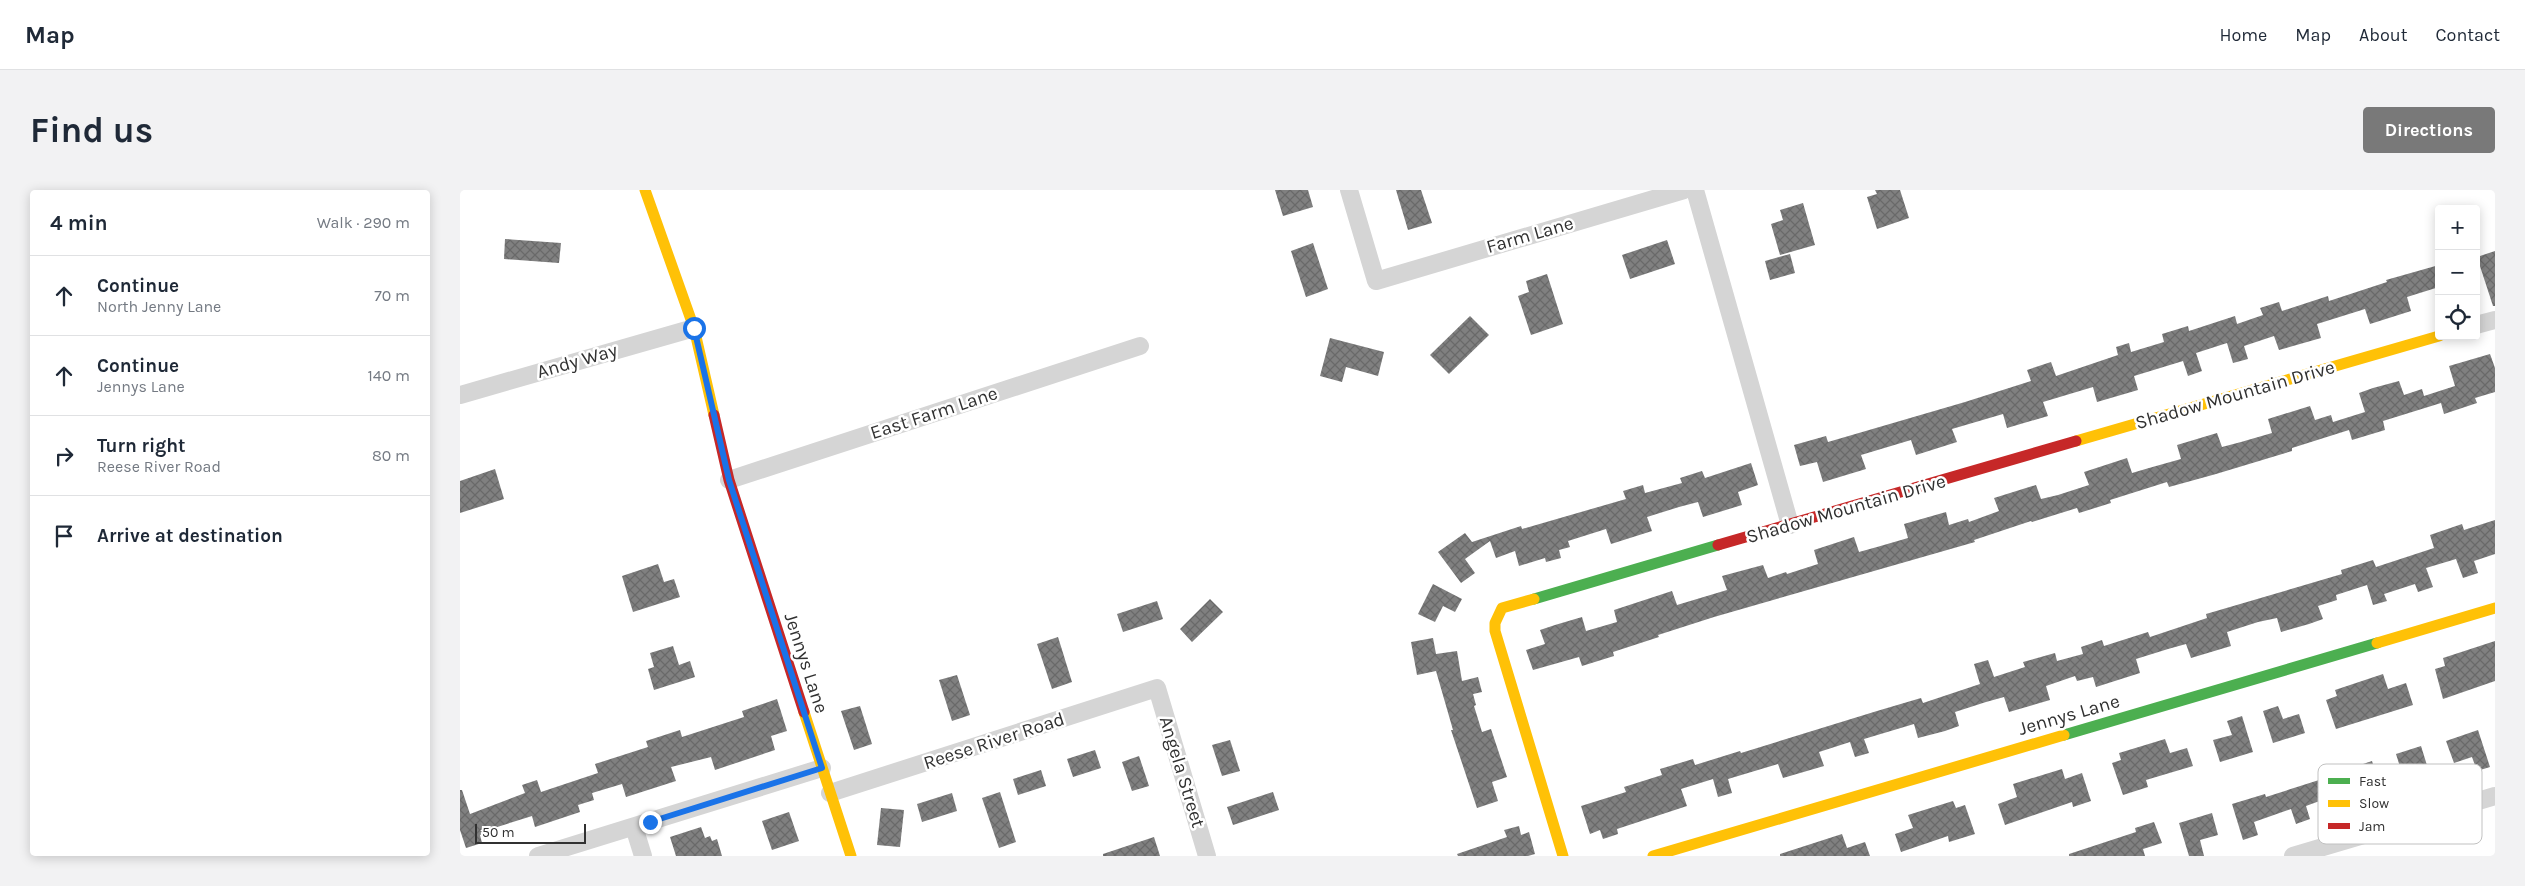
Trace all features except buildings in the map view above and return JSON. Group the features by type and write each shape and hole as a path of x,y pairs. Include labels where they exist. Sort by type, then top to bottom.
{"street":[{"name":"Jennys Lane","path":"645,190 694,328 729,480 851,856"},
{"name":"Farm Lane","path":"1349,190 1376,281 1684,190"},
{"path":"1695,190 1790,525"},
{"path":"2480,325 2495,320"},
{"name":"Andy Way","path":"460,395 694,328"},
{"name":"Shadow Mountain Drive","path":"1563,856 1495,631 1495,623 1502,608 2435,337"},
{"name":"East Farm Lane","path":"729,480 1140,346"},
{"name":"Jennys Lane","path":"1654,856 2495,608"},
{"name":"Reese River Road","path":"830,793 1157,688"},
{"name":"Angela Street","path":"1157,688 1207,856"},
{"path":"538,856 822,768"},
{"path":"2482,800 2495,796"},
{"path":"634,827 643,856"},
{"path":"2293,856 2333,844"}],"traffic: fast":[{"path":"1534,599 1718,545"},
{"path":"2064,735 2377,643"}],"traffic: slow":[{"path":"645,190 694,328 714,415"},
{"path":"2076,441 2435,337"},
{"path":"1534,599 1502,608 1495,623 1495,631 1563,856"},
{"path":"2377,643 2495,608"},
{"path":"804,712 851,856"},
{"path":"1653,856 2064,735"}],"traffic: jam":[{"path":"714,415 729,480 804,712"},
{"path":"1718,545 2076,441"}],"route":[{"path":"650,822 822,768 729,480 694,328"}]}
